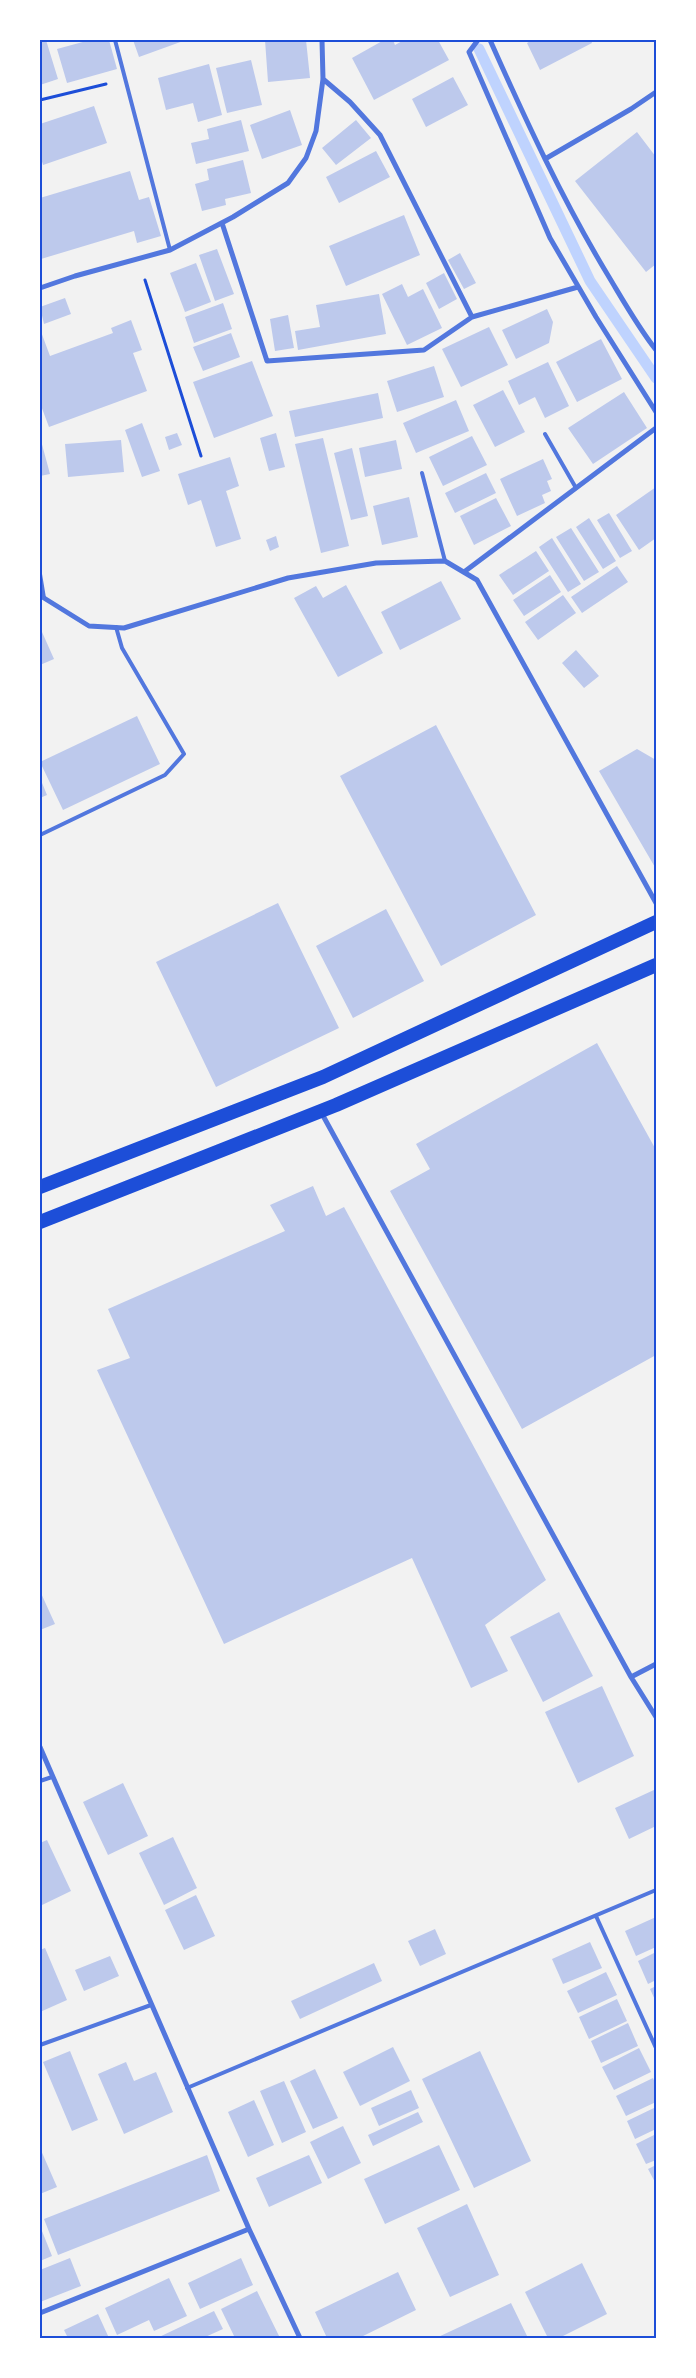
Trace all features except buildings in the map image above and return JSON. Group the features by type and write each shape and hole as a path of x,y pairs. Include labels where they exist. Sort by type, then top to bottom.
{"highway":[{"path":"40,1187 323,1077 656,922"},
{"path":"40,1222 320,1111 656,965"}],"street":[{"path":"40,288 75,276 170,250 222,223 288,183 306,158 316,131 323,79 322,40"},
{"path":"478,40 469,52 550,238 578,287 656,412"},
{"path":"490,40 577,224 640,329 656,350"},
{"path":"323,79 350,102 380,135 472,317"},
{"path":"545,159 632,109 656,92"},
{"path":"222,223 268,362 424,350 472,317 578,287"},
{"path":"464,572 656,428"},
{"path":"44,598 89,626 124,628 288,578 376,563 445,561 477,580 656,903"},
{"path":"320,1111 631,1677 656,1717"},
{"path":"631,1677 656,1664"},
{"path":"40,1747 249,2229 300,2338"},
{"path":"40,2313 249,2229"}],"lane":[{"path":"116,40 170,250"},
{"path":"545,434 576,488"},
{"path":"422,473 445,561"},
{"path":"40,574 44,598"},
{"path":"40,835 165,774 184,754 122,648 116,627"},
{"path":"40,1781 52,1777"},
{"path":"187,2088 656,1890"},
{"path":"596,1916 656,2048"},
{"path":"40,2045 151,2005"}],"path":[{"path":"40,100 126,79"},
{"path":"138,259 201,456"}],"waterway":[{"path":"479,49 590,281 656,378"}]}
